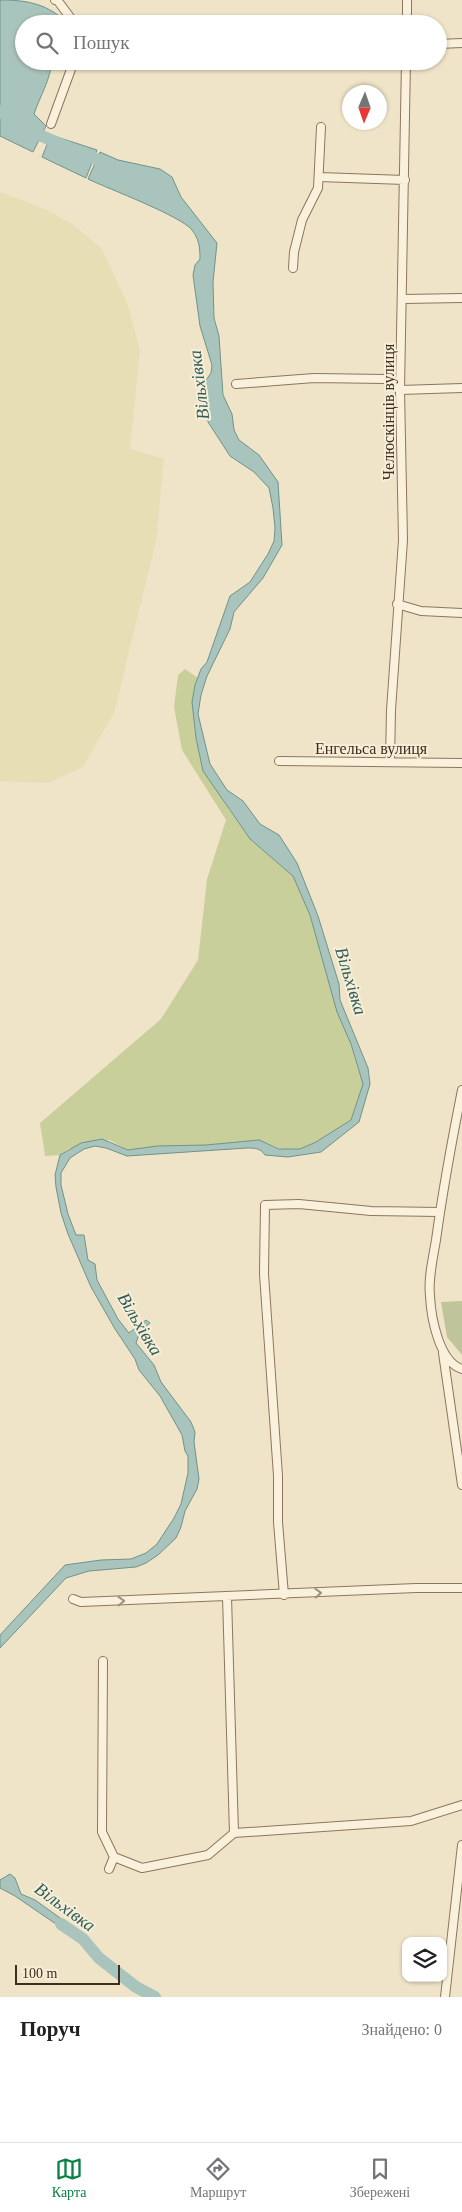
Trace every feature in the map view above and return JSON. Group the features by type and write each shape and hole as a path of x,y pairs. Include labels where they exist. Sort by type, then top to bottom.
{"street":[{"path":"55,0 58,1 68,15"},
{"path":"407,0 407,15"},
{"path":"447,44 462,43"},
{"path":"51,124 71,70"},
{"name":"Челюскінців вулиця","path":"390,761 397,604 403,540 400,390 406,70"},
{"path":"293,268 294,252 302,220 318,188 320,178 321,127"},
{"path":"320,178 405,180"},
{"path":"402,299 462,298"},
{"path":"236,384 314,378 386,379 400,390 462,388"},
{"path":"397,604 421,611 462,613"},
{"name":"Енгельса вулиця","path":"279,761 462,763"},
{"path":"462,1090 440,1212 429,1296 435,1333 450,1361 462,1369"},
{"path":"284,1595 264,1274 265,1205 299,1204 371,1212 440,1212"},
{"path":"443,1348 462,1485"},
{"path":"73,1599 81,1602 416,1588 462,1588"},
{"path":"228,1597 234,1833"},
{"path":"103,1661 102,1832 114,1857 142,1868 208,1854 234,1833 411,1820 462,1805"},
{"path":"445,1997 462,1845"},
{"path":"109,1869 114,1857"}],"shaded area":[{"path":"0,192 47,210 72,224 101,248 128,305 140,351 130,449 164,459 156,541 114,713 83,767 48,783 0,781"}],"green space":[{"path":"185,669 198,678 192,702 195,731 229,810 250,839 293,876 304,897 363,1084 351,1120 316,1142 300,1149 284,1150 259,1140 206,1145 157,1146 128,1150 109,1140 68,1149 60,1155 45,1156 40,1123 161,1019 198,960 207,879 226,820 182,750 174,707 178,675"},
{"path":"462,1301 462,1355 447,1337 441,1302"}],"water":[{"path":"0,0 18,1 42,6 58,15 15,15 15,70 50,70 34,114 46,126 33,152 0,136"},
{"path":"51,135 97,150 86,178 42,157"},
{"path":"100,152 118,160 160,169 172,177 181,197 217,243 213,282 214,318 219,336 223,395 232,414 234,430 239,440 259,455 278,482 282,545 263,578 234,612 230,629 207,676 198,714 210,764 227,790 243,801 260,824 279,835 297,863 318,916 339,984 340,1000 368,1068 370,1084 359,1122 321,1152 288,1157 265,1155 257,1149 247,1148 127,1156 95,1146 84,1149 70,1158 61,1173 61,1185 68,1214 76,1235 84,1235 88,1260 95,1264 97,1280 118,1319 129,1333 146,1320 150,1323 140,1331 136,1343 154,1365 161,1382 191,1422 195,1432 194,1442 199,1479 197,1489 185,1511 176,1538 158,1555 136,1567 89,1571 66,1578 0,1648 0,1635 65,1565 101,1560 131,1559 146,1553 157,1544 181,1504 188,1473 188,1456 185,1451 182,1435 160,1396 139,1370 135,1359 91,1287 68,1234 61,1213 56,1187 55,1175 60,1155 81,1143 102,1139 128,1150 157,1146 206,1145 259,1140 279,1149 300,1149 316,1142 351,1120 363,1084 351,1044 337,1012 310,915 293,876 250,839 203,771 196,738 192,702 195,685 201,669 207,662 230,596 250,582 274,541 275,528 269,488 254,472 230,456 208,422 204,383 211,373 212,365 200,326 193,275 195,265 200,259 198,240 192,230 185,224 144,203 88,179"},
{"path":"10,1874 15,1878 21,1894 35,1900 77,1930 72,1935 15,1896 0,1888 0,1880"}],"waterway":[{"name":"Вільхівка","path":"0,111 30,131 112,166"},
{"name":"Вільхівка","path":"61,1924 83,1939 99,1958 136,1987 155,1997"}]}
